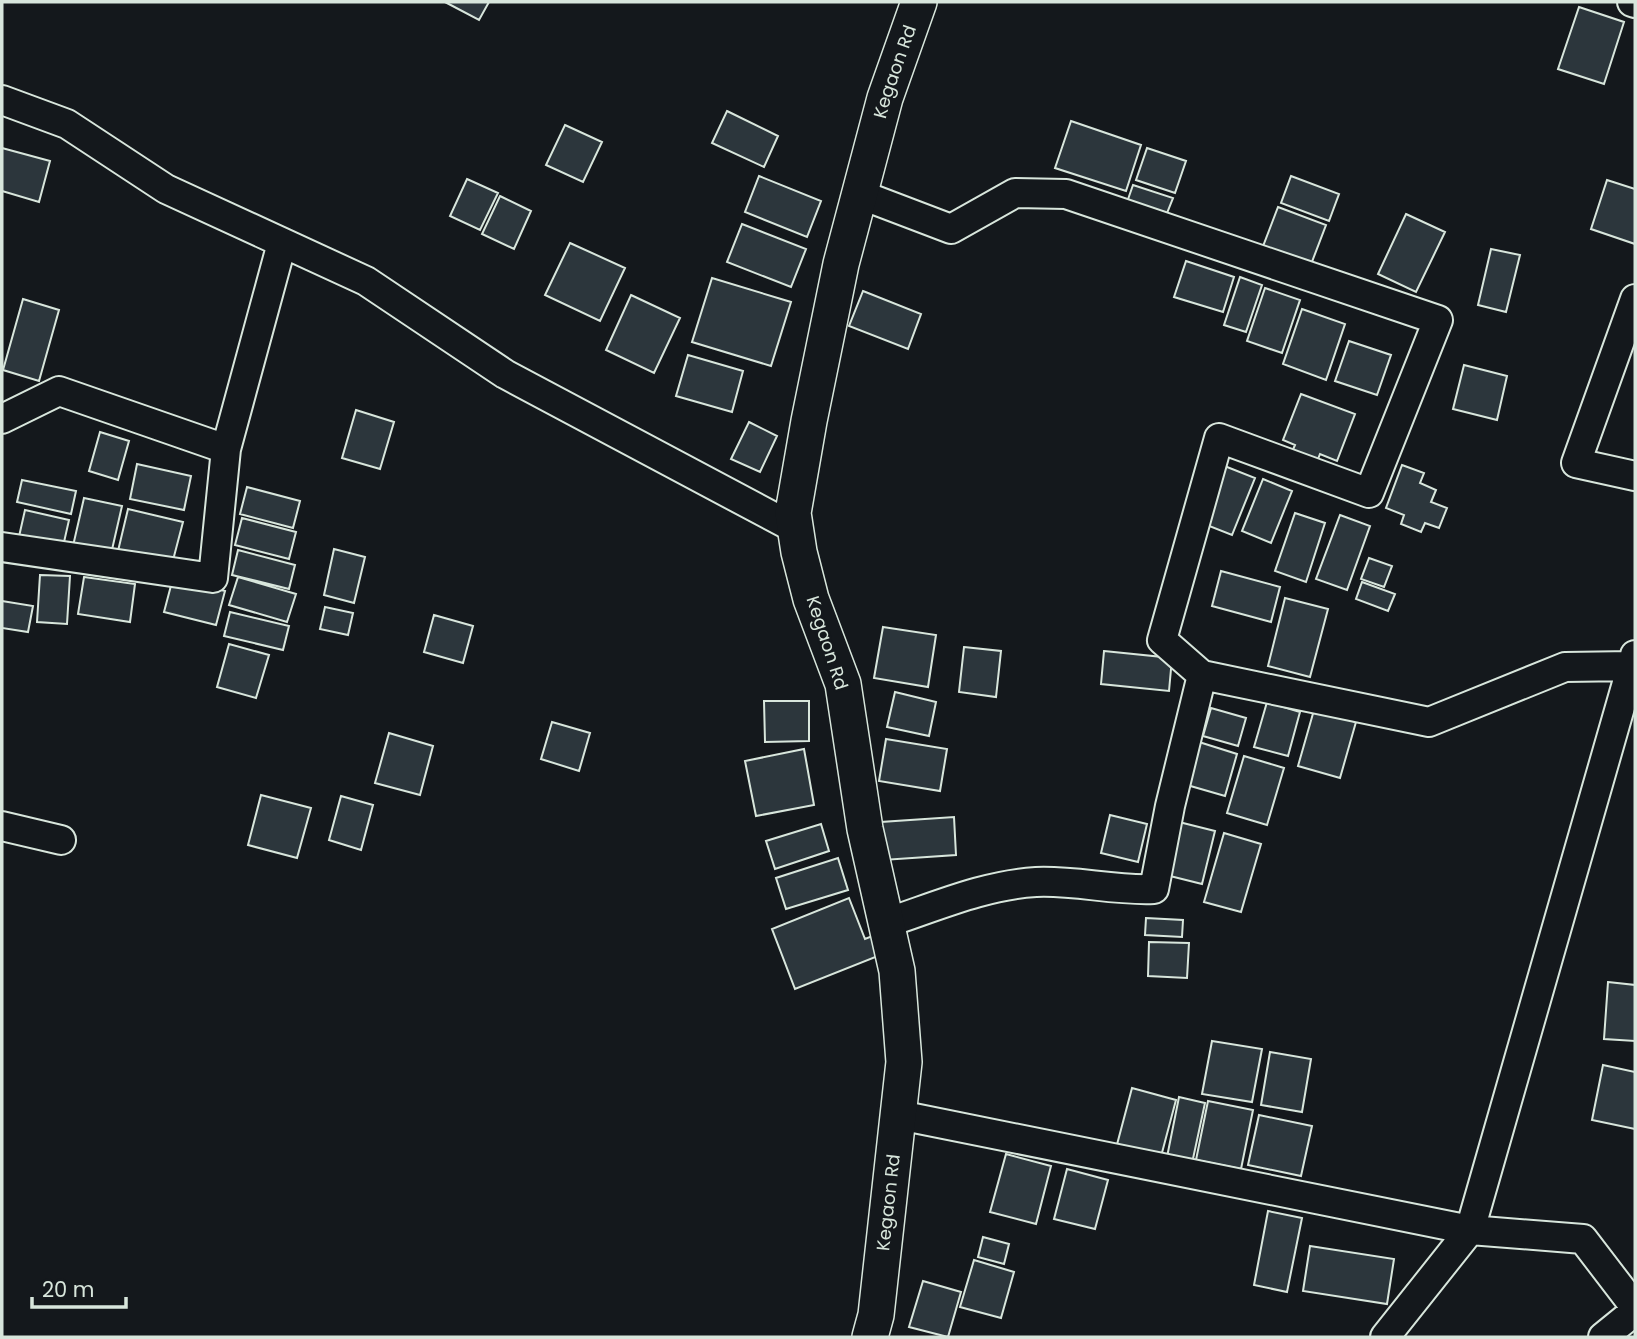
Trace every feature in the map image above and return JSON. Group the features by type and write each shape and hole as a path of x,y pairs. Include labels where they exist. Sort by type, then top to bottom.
{"street":[{"name":"Kegaon Rd","path":"870,1337 876,1315 904,1062 897,971 865,829 843,684 811,600 793,513 841,264 885,98 919,2"},
{"path":"2,100 67,124 166,189 366,281 505,374 796,529"},
{"path":"859,194 951,229 1015,193 1066,194 1438,320 1369,493 1219,438 1162,640 1202,676 1429,722 1565,667 1633,661 1470,1230 1385,1337"},
{"path":"2,547 213,578 226,449 282,243"},
{"path":"1635,299 1576,463 1635,476"},
{"path":"2,419 59,391 226,449"},
{"path":"886,923 1003,885 1040,882 1131,891 1154,889 1170,806 1202,676"},
{"path":"2,826 61,840"},
{"path":"899,1115 1470,1230 1583,1239 1635,1309 1603,1337"}],"building":[{"path":"445,2 489,2 479,20"},
{"path":"1579,7 1624,22 1604,84 1558,69"},
{"path":"727,111 778,136 764,167 712,143"},
{"path":"1071,121 1141,145 1126,191 1055,168"},
{"path":"565,125 602,142 583,182 546,165"},
{"path":"2,148 50,161 39,202 2,191"},
{"path":"1147,148 1186,161 1175,193 1136,180"},
{"path":"759,176 821,201 807,237 745,212"},
{"path":"1291,176 1339,194 1329,221 1281,203"},
{"path":"467,179 498,193 480,230 450,216"},
{"path":"1607,180 1635,189 1635,244 1591,229"},
{"path":"1133,185 1173,198 1165,218 1126,205"},
{"path":"500,196 531,211 514,249 482,234"},
{"path":"1278,207 1326,225 1310,267 1262,249"},
{"path":"1406,214 1445,232 1416,292 1378,274"},
{"path":"742,224 806,249 791,287 727,262"},
{"path":"570,243 625,268 600,321 545,295"},
{"path":"1491,249 1520,255 1506,312 1478,305"},
{"path":"1186,261 1234,277 1223,312 1174,297"},
{"path":"1240,277 1262,285 1246,332 1224,325"},
{"path":"712,278 791,302 771,366 692,342"},
{"path":"1265,288 1300,300 1282,353 1247,341"},
{"path":"863,291 921,314 908,349 849,326"},
{"path":"631,295 680,318 654,373 606,350"},
{"path":"23,299 59,310 39,381 3,370"},
{"path":"1302,309 1345,324 1326,380 1283,364"},
{"path":"1349,341 1391,355 1377,395 1335,381"},
{"path":"688,355 743,371 732,412 676,396"},
{"path":"1464,365 1507,376 1497,420 1453,409"},
{"path":"1301,394 1355,414 1337,461 1320,454 1316,464 1291,454 1295,445 1283,440"},
{"path":"356,410 394,422 380,469 342,458"},
{"path":"749,422 777,436 760,472 731,459"},
{"path":"100,432 129,441 118,480 89,471"},
{"path":"137,464 191,476 184,510 130,499"},
{"path":"1222,465 1255,478 1232,535 1199,522"},
{"path":"1402,465 1424,473 1420,483 1436,490 1431,502 1447,508 1439,528 1425,523 1421,532 1401,524 1404,515 1386,508"},
{"path":"1263,479 1292,491 1271,543 1242,531"},
{"path":"22,480 76,491 71,514 17,502"},
{"path":"247,487 300,501 293,528 240,514"},
{"path":"84,498 122,506 111,554 73,546"},
{"path":"128,509 183,522 172,564 118,551"},
{"path":"25,510 69,520 62,551 18,541"},
{"path":"1295,513 1325,523 1306,582 1275,571"},
{"path":"1340,515 1370,526 1347,590 1316,579"},
{"path":"242,518 296,532 289,559 235,545"},
{"path":"334,549 365,557 354,603 324,595"},
{"path":"238,550 295,565 289,589 232,575"},
{"path":"1369,558 1392,566 1384,587 1361,579"},
{"path":"1221,571 1280,587 1271,622 1212,606"},
{"path":"40,575 70,576 67,624 37,622"},
{"path":"84,577 135,584 130,622 78,614"},
{"path":"238,577 296,594 287,622 229,605"},
{"path":"173,578 225,591 216,625 164,612"},
{"path":"1362,582 1395,594 1388,611 1356,599"},
{"path":"1285,598 1328,609 1310,677 1268,666"},
{"path":"2,601 33,606 28,632 2,628"},
{"path":"325,607 353,613 348,635 320,629"},
{"path":"230,612 289,626 283,650 224,636"},
{"path":"434,615 473,626 463,663 424,652"},
{"path":"883,627 936,635 928,687 874,678"},
{"path":"229,644 269,655 256,698 217,687"},
{"path":"964,647 1001,651 996,697 959,692"},
{"path":"1104,651 1172,658 1169,691 1101,684"},
{"path":"895,692 936,702 929,736 887,727"},
{"path":"764,701 809,701 809,741 765,742"},
{"path":"1267,702 1300,712 1288,756 1254,747"},
{"path":"1211,708 1246,718 1238,746 1203,736"},
{"path":"1314,710 1356,722 1340,778 1298,766"},
{"path":"552,722 590,733 579,771 541,759"},
{"path":"389,733 433,746 420,795 375,783"},
{"path":"886,739 947,749 940,791 879,781"},
{"path":"1199,742 1237,754 1225,796 1187,785"},
{"path":"804,749 814,805 756,816 745,761"},
{"path":"1244,756 1284,768 1267,825 1227,813"},
{"path":"261,795 311,808 297,858 248,845"},
{"path":"341,796 373,805 361,850 329,840"},
{"path":"1110,815 1147,824 1138,862 1101,853"},
{"path":"954,817 956,855 883,860 881,822"},
{"path":"1175,821 1215,831 1202,884 1162,874"},
{"path":"821,824 829,851 775,869 766,841"},
{"path":"1224,833 1261,844 1241,912 1204,902"},
{"path":"838,858 848,890 786,909 776,878"},
{"path":"849,898 865,939 875,935 883,954 795,989 772,929"},
{"path":"1146,918 1183,920 1182,937 1145,935"},
{"path":"1149,942 1189,943 1187,978 1148,976"},
{"path":"1608,982 1635,985 1635,1041 1604,1039"},
{"path":"1212,1041 1262,1049 1252,1102 1202,1094"},
{"path":"1270,1052 1311,1059 1302,1112 1261,1105"},
{"path":"1603,1065 1635,1072 1635,1129 1592,1120"},
{"path":"1132,1088 1176,1100 1159,1164 1115,1152"},
{"path":"1179,1097 1205,1103 1191,1168 1166,1162"},
{"path":"1208,1101 1253,1110 1241,1169 1196,1160"},
{"path":"1259,1115 1312,1126 1301,1176 1248,1165"},
{"path":"1006,1154 1051,1166 1036,1224 990,1212"},
{"path":"1067,1169 1108,1180 1095,1229 1054,1219"},
{"path":"1268,1211 1302,1218 1287,1292 1254,1285"},
{"path":"983,1237 1009,1244 1004,1264 978,1257"},
{"path":"1310,1246 1394,1259 1387,1304 1303,1291"},
{"path":"974,1260 1014,1272 1001,1318 960,1307"},
{"path":"923,1281 961,1292 948,1337 909,1327"}]}
